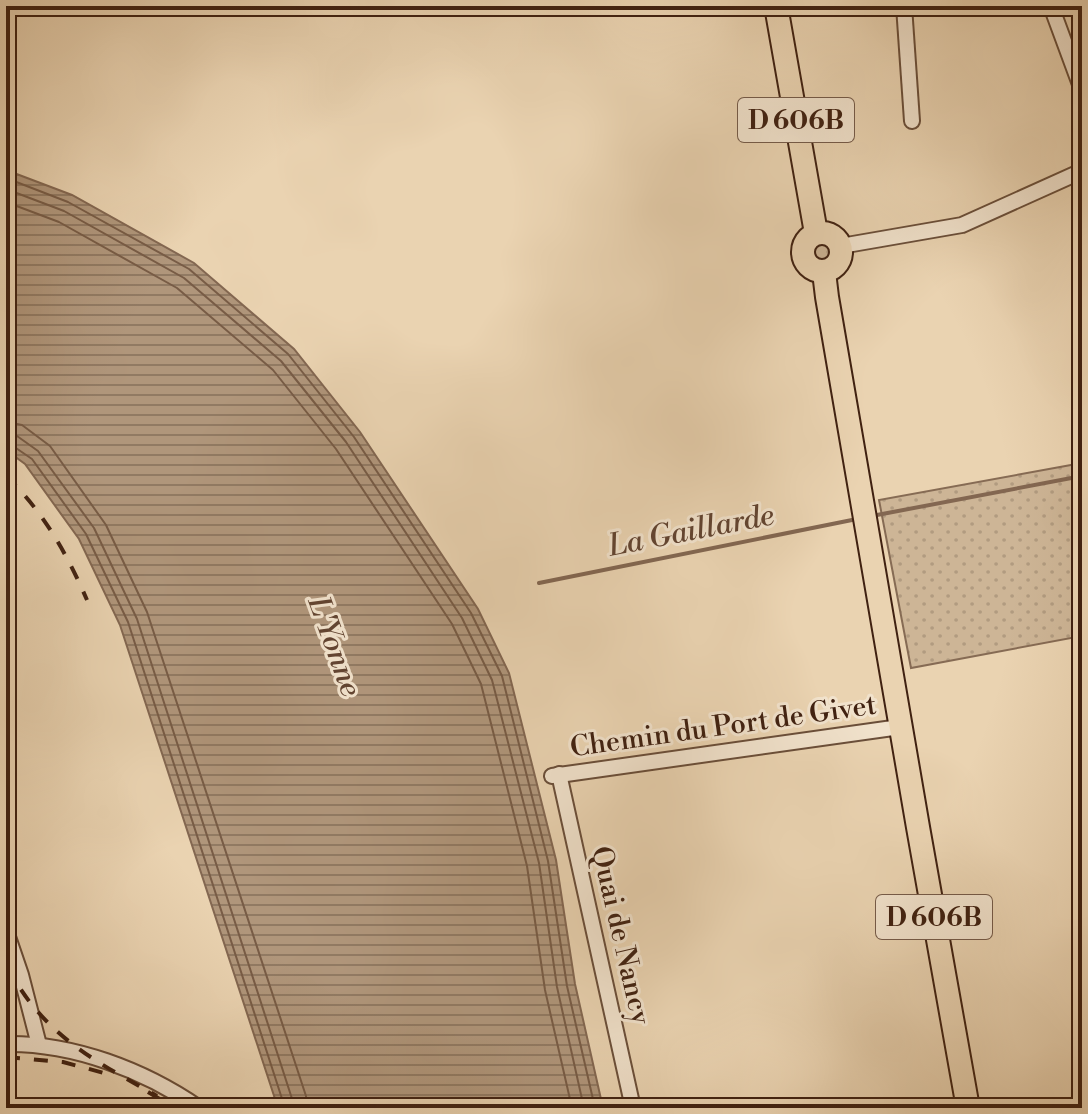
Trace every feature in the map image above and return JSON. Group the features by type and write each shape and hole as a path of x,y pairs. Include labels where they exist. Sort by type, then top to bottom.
{"main road":[{"name":"D 606B","path":"776,6 816,233"},
{"path":"816,233 834,236 841,246 838,263 824,272 811,267 804,258 803,246 816,233"},
{"name":"D 606B","path":"824,272 968,1108"}],"street":[{"path":"904,6 912,121"},
{"path":"1051,6 1082,90"},
{"path":"841,246 962,225 1082,171"},
{"name":"Chemin du Port de Givet","path":"556,775 900,727"},
{"name":"Quai de Nancy","path":"556,775 633,1108"},
{"path":"6,931 39,1045"},
{"path":"6,1044 39,1045 129,1070 199,1108"}],"shaded area":[{"path":"823,238 832,242 836,251 832,260 823,264 814,260 810,251 814,242"},
{"path":"1082,463 1082,636 911,668 879,500"}],"water":[{"name":"L'Yonne","path":"6,170 72,195 194,263 294,349 360,432 478,609 509,673 556,860 575,984 603,1108 278,1108 120,625 79,539 25,464 6,450"}],"waterway":[{"name":"La Gaillarde","path":"877,515 1082,476"},
{"name":"La Gaillarde","path":"539,583 852,520"}],"railway":[{"path":"6,476 53,534 87,600"},
{"path":"6,966 34,1008 51,1026 94,1059 157,1096"},
{"path":"6,1057 63,1062 104,1073"},
{"path":"148,1092 175,1108"}]}
